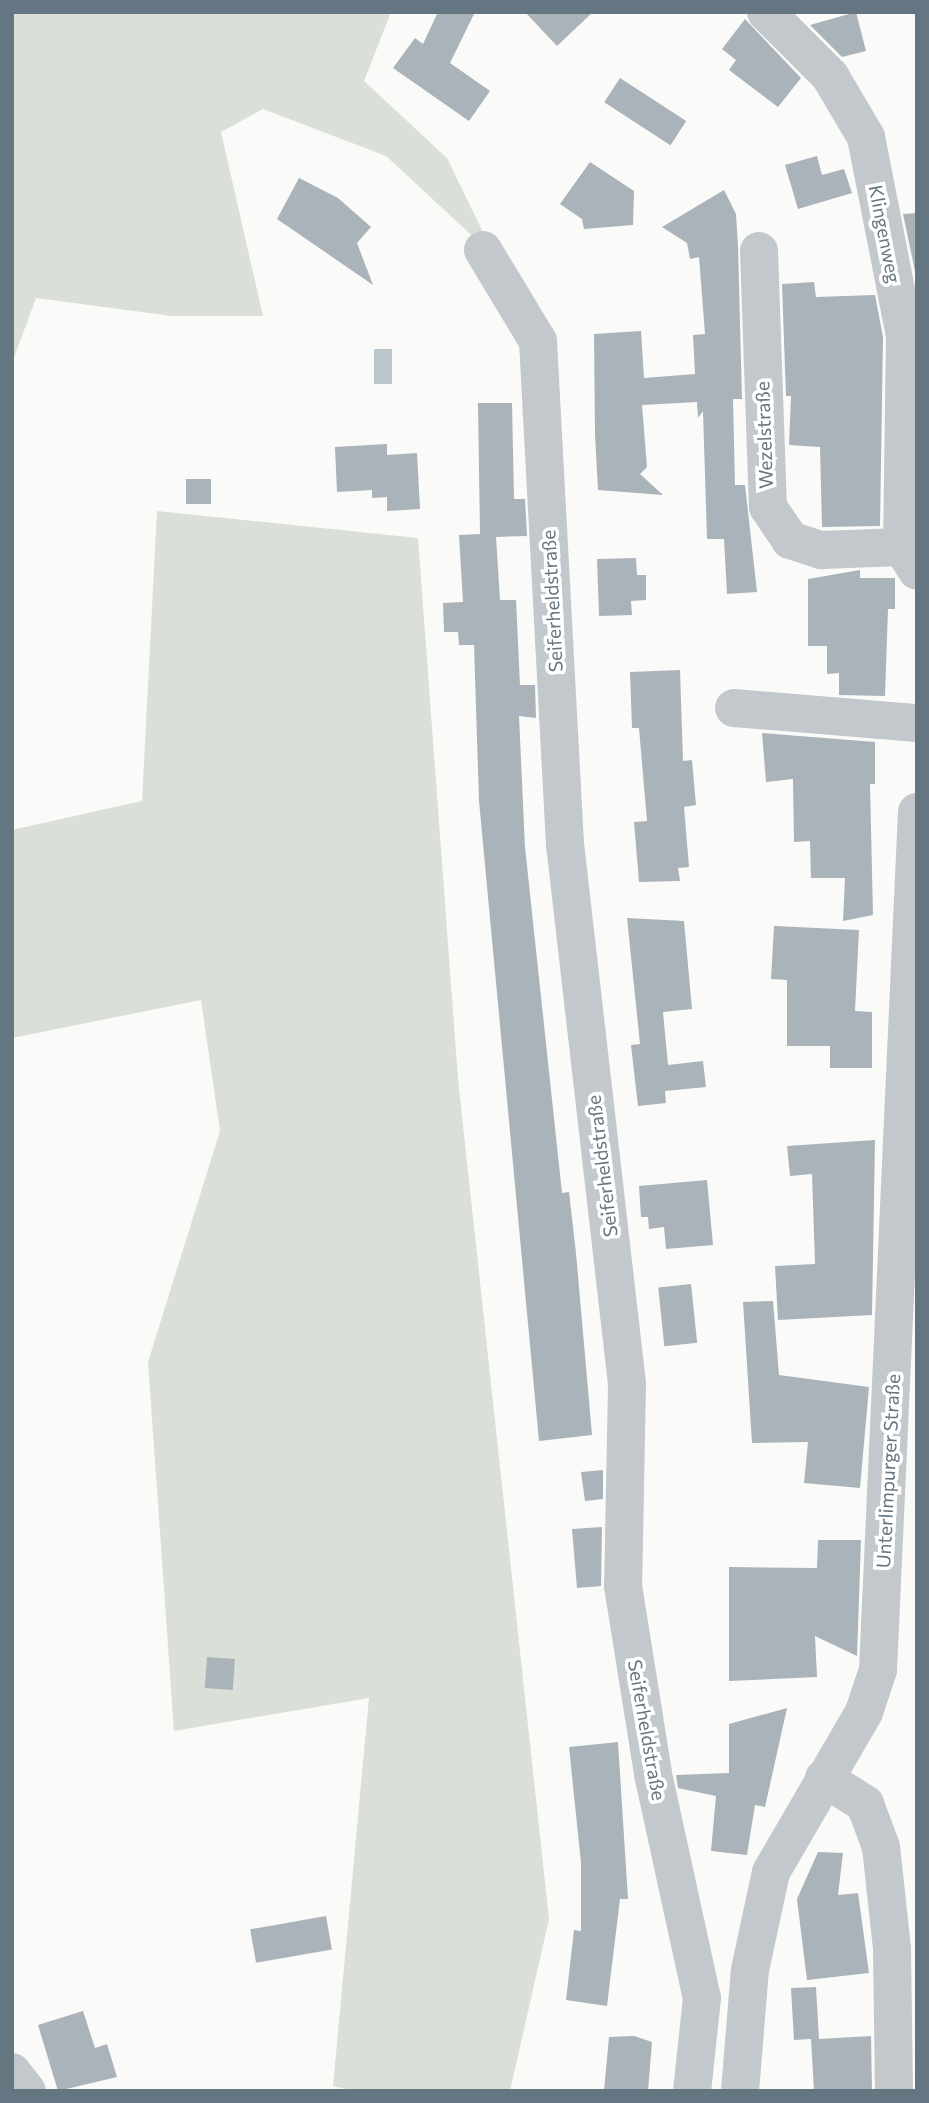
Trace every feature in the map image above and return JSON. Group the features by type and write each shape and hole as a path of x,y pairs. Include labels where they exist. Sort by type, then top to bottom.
{"street":[{"name":"Klingenweg","path":"766,12 830,76 866,136 907,291 905,335 909,559"},
{"name":"Seiferheldstraße","path":"483,250 538,341 565,844 627,1384 623,1586 653,1774 702,1998 692,2091"},
{"name":"Wezelstraße","path":"759,251 768,507 790,540 821,550 909,559"},
{"path":"734,708 917,723"},
{"name":"Unterlimpurger Straße","path":"740,2091 750,1970 771,1872 864,1712 878,1670 917,812"},
{"path":"824,1778 865,1804 902,1909 894,2091"},
{"path":"12,2072 27,2091"}],"shaded area":[{"path":"12,12 391,12 364,81 447,158 495,257 386,156 263,109 221,132 263,316 172,316 36,298 12,363"},
{"path":"374,349 392,349 392,384 374,384"},
{"path":"157,511 418,538 458,1079 549,1919 510,2091 354,2091 333,2086 369,1698 174,1731 148,1362 220,1131 201,1000 12,1038 12,830 142,801"}],"building":[{"path":"438,12 475,12 450,63 490,91 469,121 393,68 415,38 423,44"},
{"path":"525,12 593,12 557,46"},
{"path":"856,12 866,51 842,57 810,25"},
{"path":"745,19 801,78 778,107 729,70 736,60 722,49"},
{"path":"620,78 686,121 670,145 604,102"},
{"path":"817,156 822,175 844,169 852,193 798,209 785,165"},
{"path":"590,162 634,191 633,225 584,229 582,219 560,204"},
{"path":"299,178 338,198 371,227 357,243 373,285 277,219"},
{"path":"724,190 736,214 738,246 742,399 733,399 735,485 745,485 757,592 727,594 724,539 707,539 703,411 698,418 697,402 642,405 647,467 640,474 663,495 598,490 594,334 641,331 644,378 695,374 693,335 705,334 699,257 690,259 687,243 662,227"},
{"path":"917,213 917,281 903,214"},
{"path":"814,282 816,297 875,295 883,337 880,526 822,527 820,447 789,445 791,396 786,396 782,284"},
{"path":"478,403 512,403 514,499 525,499 527,536 496,537 500,600 516,600 520,685 535,685 536,718 519,716 525,847 562,1193 569,1192 576,1253 592,1435 539,1441 479,801 474,645 459,645 458,632 444,632 443,603 463,602 459,535 480,534"},
{"path":"387,444 387,455 417,453 420,509 387,511 387,497 372,498 372,490 337,492 335,447"},
{"path":"186,479 211,479 211,504 186,504"},
{"path":"636,558 637,575 646,575 646,600 631,601 632,615 599,616 597,559"},
{"path":"860,570 860,578 895,578 895,609 888,609 885,696 839,695 839,673 827,674 827,646 808,646 808,579"},
{"path":"680,670 683,761 692,760 696,805 684,807 689,867 678,868 680,881 639,882 634,822 647,821 639,728 632,728 630,672"},
{"path":"762,733 875,742 875,784 870,784 873,915 843,921 845,878 811,878 810,841 794,842 793,779 766,782"},
{"path":"627,918 684,921 692,1009 663,1012 668,1065 703,1061 706,1087 665,1091 666,1103 638,1106 631,1045 640,1044"},
{"path":"774,926 859,930 855,1011 872,1012 872,1068 830,1068 830,1046 787,1046 787,980 771,979"},
{"path":"875,1140 872,1315 778,1320 775,1266 815,1264 812,1174 790,1176 787,1146"},
{"path":"707,1180 713,1245 666,1249 664,1227 649,1229 648,1217 641,1217 639,1186"},
{"path":"691,1284 697,1343 664,1346 658,1287"},
{"path":"773,1301 779,1375 869,1387 860,1488 804,1483 808,1442 752,1443 743,1302"},
{"path":"603,1470 603,1499 585,1501 581,1472"},
{"path":"602,1527 601,1586 577,1588 572,1529"},
{"path":"818,1540 861,1540 857,1656 815,1636 817,1677 729,1681 729,1567 817,1568"},
{"path":"207,1657 235,1659 233,1690 205,1688"},
{"path":"787,1708 765,1807 755,1805 747,1855 711,1851 716,1796 678,1788 676,1775 729,1773 729,1724"},
{"path":"618,1742 628,1899 620,1899 607,2006 566,2000 574,1930 581,1931 581,1863 569,1747"},
{"path":"818,1852 843,1853 838,1895 858,1893 869,1973 807,1980 797,1899"},
{"path":"326,1916 332,1949 256,1963 250,1929"},
{"path":"816,1987 819,2039 871,2036 872,2091 814,2091 811,2039 794,2040 791,1988"},
{"path":"83,2011 95,2048 107,2044 117,2077 58,2091 38,2025"},
{"path":"634,2036 652,2042 648,2091 604,2091 609,2037"}]}
